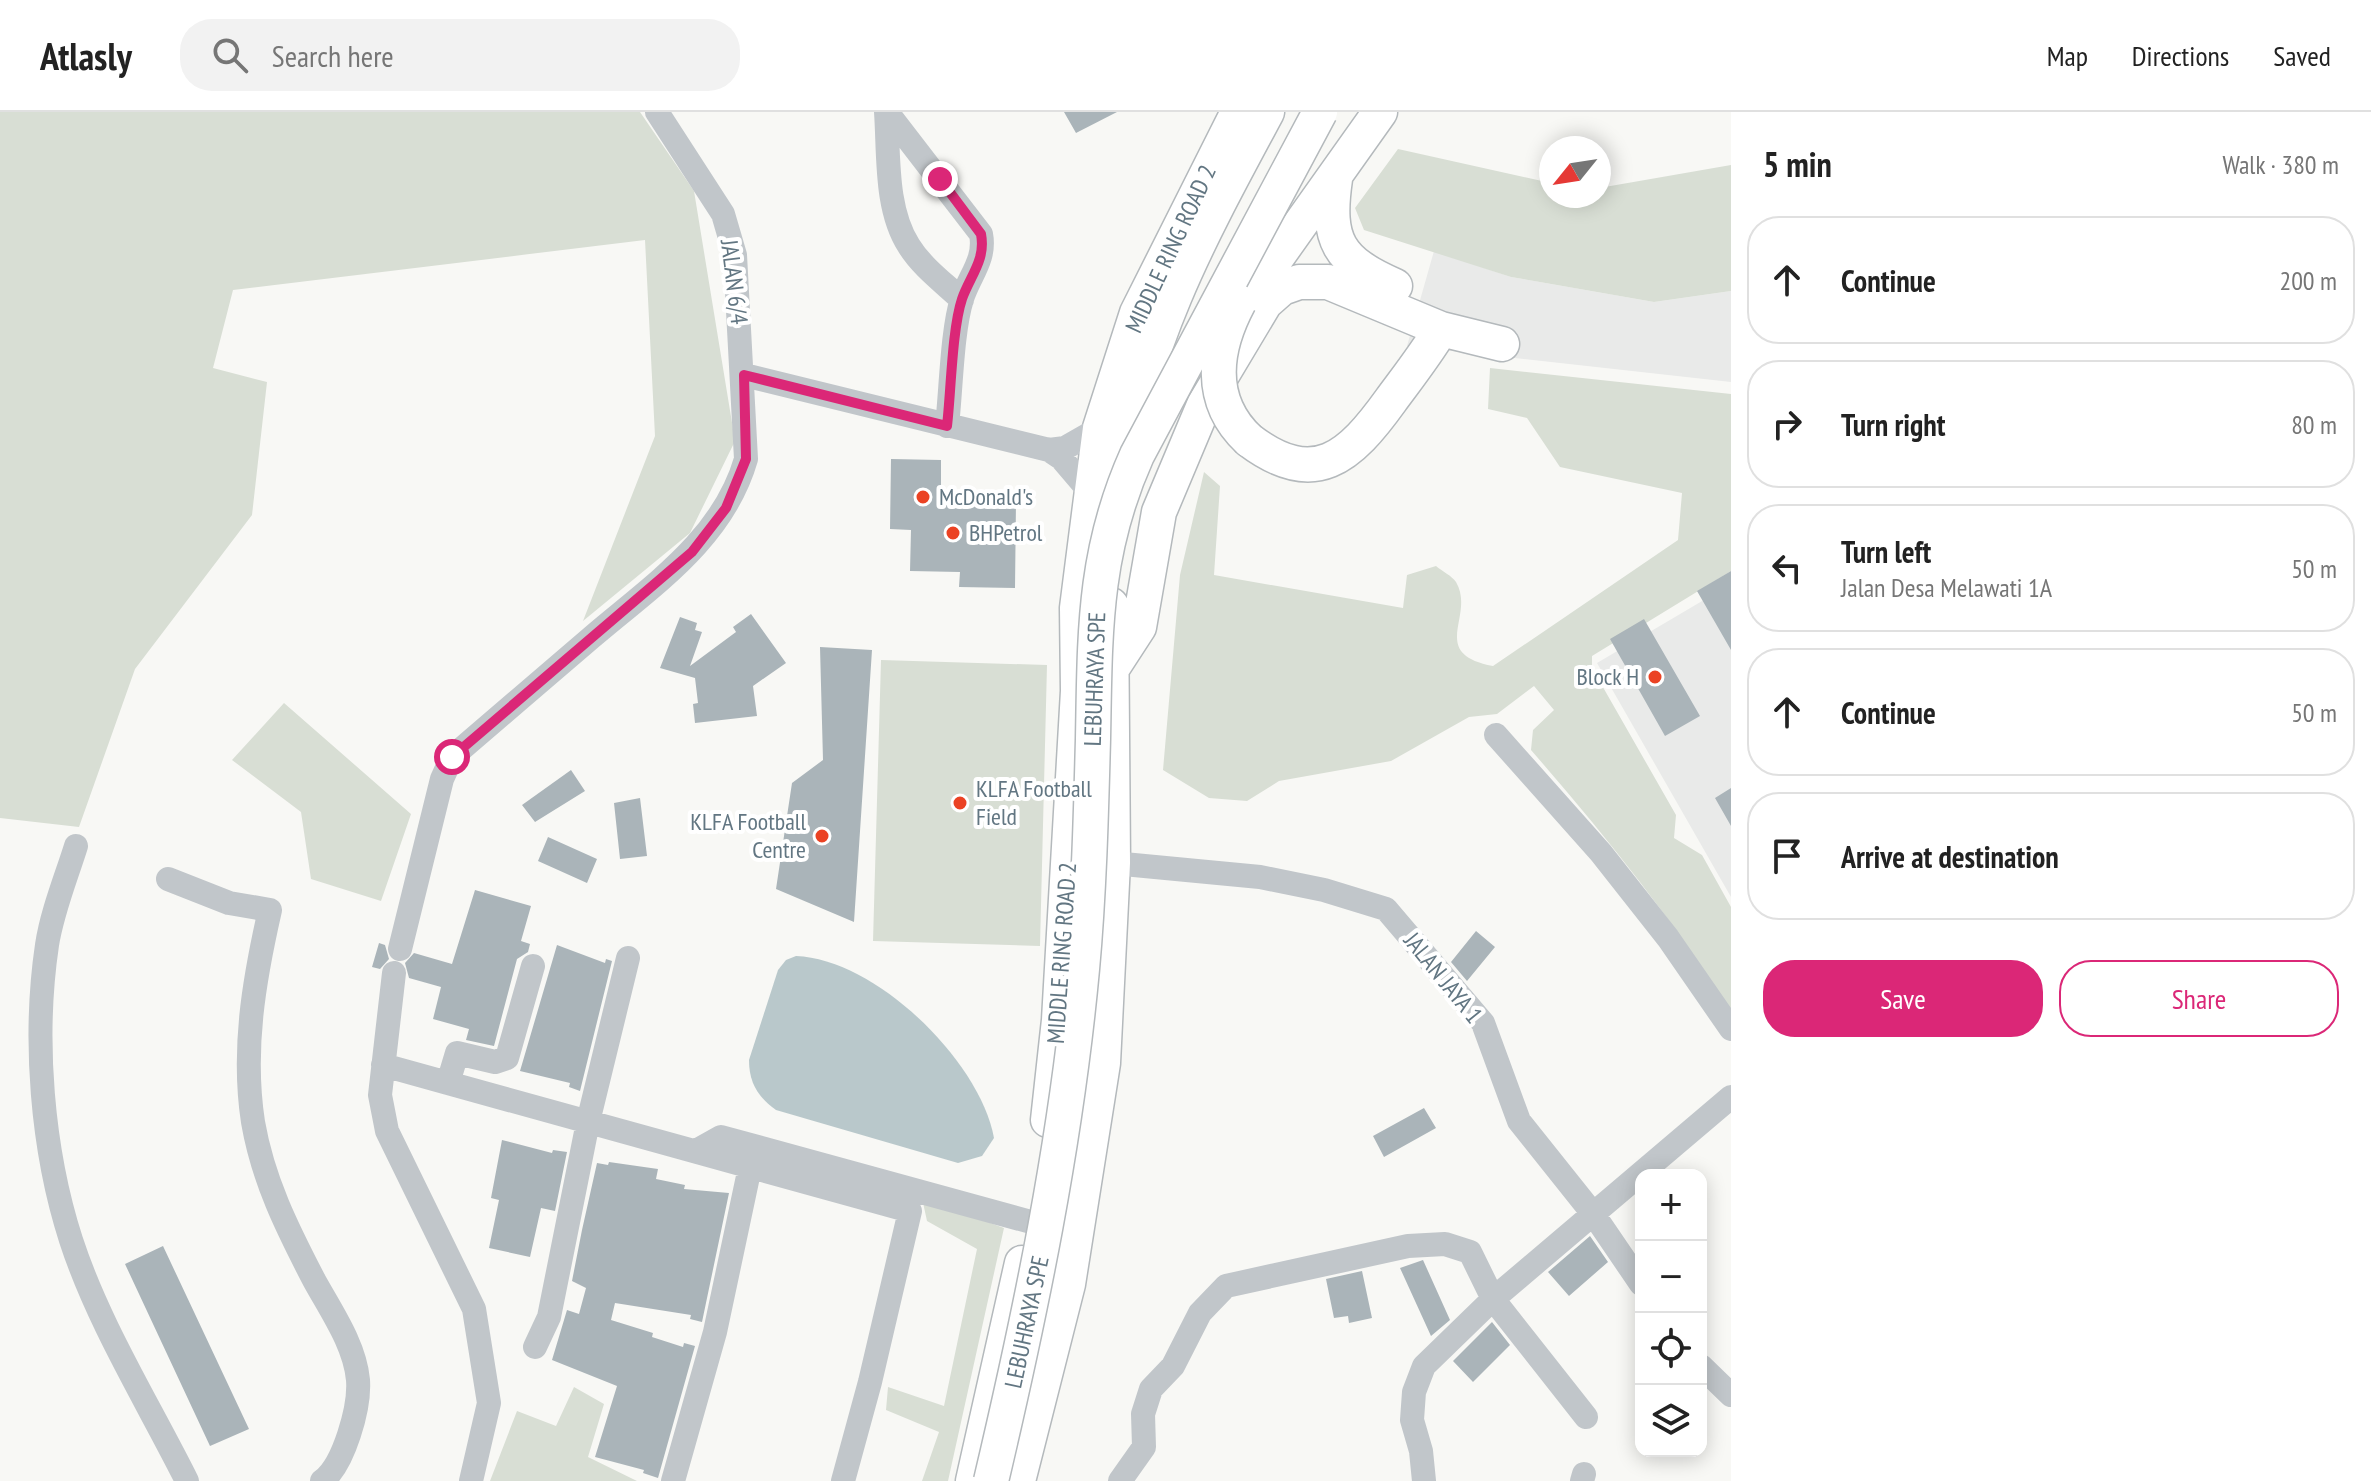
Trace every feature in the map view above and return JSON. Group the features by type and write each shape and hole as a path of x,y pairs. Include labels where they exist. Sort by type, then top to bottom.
{"highway":[{"name":"MIDDLE RING ROAD 2","path":"973,1481 1031,1222 1044,1149 1059,1020 1078,691 1077,608 1100,428 1137,313 1238,112"},
{"name":"MIDDLE RING ROAD 2","path":"1018,1481 1068,1284 1103,1063 1113,863 1113,547 1129,430 1146,364 1170,301 1267,112"},
{"name":"LEBUHRAYA SPE","path":"991,1481 1039,1274 1070,1069 1083,953 1095,616 1105,545 1117,500 1137,455 1320,112"},
{"path":"1342,112 1234,313 1220,351 1221,398 1238,430 1284,461 1303,466 1332,461 1367,432 1440,316"},
{"path":"1113,667 1139,627 1159,512 1179,434 1195,395 1243,304 1380,112"},
{"path":"1335,179 1331,205 1333,236 1346,258 1440,316 1502,344"},
{"path":"1159,512 1204,405 1265,303 1282,288 1312,281 1328,282 1440,316"}],"street":[{"name":"JALAN 6/4","path":"400,949 442,779 452,757 692,552 726,508 746,459 744,375 735,255 723,214 657,112"},
{"path":"886,112 981,234 983,245 977,271 962,300 947,426"},
{"path":"886,112 893,203 908,245 930,272 962,300"},
{"path":"744,375 1049,450 1065,448 1100,428"},
{"path":"1049,450 1061,458 1090,492"},
{"path":"1496,735 1601,853 1668,938 1731,1029"},
{"path":"76,846 47,942 42,994 46,1141 71,1241 104,1317 187,1481"},
{"name":"JALAN JAYA 1","path":"1113,863 1260,877 1324,890 1386,909 1483,1023 1519,1121 1594,1215 1635,1275"},
{"path":"168,879 229,903 270,910 252,990 249,1055 253,1119 265,1179 349,1345 358,1381 353,1420 344,1451 322,1481"},
{"path":"535,1347 549,1317 588,1122 628,958"},
{"path":"448,1083 457,1053 495,1062 507,1058 533,966"},
{"path":"394,973 380,1095 387,1131 454,1262 477,1324 489,1403 471,1481"},
{"path":"383,1065 910,1211 843,1481"},
{"path":"1424,1481 1421,1451 1412,1420 1414,1392 1424,1366 1493,1299 1731,1097"},
{"path":"696,1151 721,1137 1031,1222"},
{"path":"673,1481 715,1332 750,1167"},
{"path":"1120,1481 1144,1447 1143,1414 1151,1389 1173,1366 1200,1313 1226,1286 1408,1246 1445,1244 1470,1252 1493,1299 1586,1417"},
{"path":"1707,1372 1731,1395"}],"shaded area":[{"path":"0,112 640,112 694,191 735,441 690,533 583,621 655,436 645,240 233,290 213,368 267,382 252,515 135,669 79,827 0,818"},
{"path":"1398,149 1539,180 1539,208 1611,208 1611,186 1731,165 1731,291 1654,302 1511,277 1364,230 1355,208"},
{"path":"1434,251 1511,277 1654,302 1731,291 1731,382 1407,346"},
{"path":"1490,368 1731,394 1731,571 1592,656 1592,668 1676,815 1674,838 1702,855 1731,907 1731,1011 1636,877 1531,750 1533,730 1554,710 1534,686 1497,714 1469,717 1391,761 1279,781 1247,801 1209,798 1163,770 1180,575 1204,472 1220,486 1214,575 1403,608 1407,575 1436,566 1456,582 1461,595 1457,632 1462,652 1473,660 1493,666 1678,540 1682,493 1560,467 1527,418 1488,409"},
{"path":"1731,584 1731,897 1597,663"},
{"name":"KLFA Football Field","path":"881,660 1047,665 1040,946 873,941"},
{"path":"284,703 411,814 381,901 311,879 301,812 232,760"},
{"path":"796,956 827,962 859,975 920,1019 946,1047 985,1108 994,1138 982,1156 958,1163 776,1110 764,1100 753,1082 749,1060 778,970 786,960"},
{"path":"922,1198 1004,1228 948,1481 922,1481 939,1432 886,1410 888,1387 944,1406 977,1249 927,1221"},
{"path":"574,1387 604,1404 588,1457 637,1481 490,1481 517,1411 556,1426"}],"building":[{"path":"1064,112 1117,112 1076,133"},
{"path":"891,459 941,460 941,500 1016,501 1015,588 959,587 960,572 910,571 911,530 890,529"},
{"path":"1731,571 1731,650 1697,591"},
{"path":"751,614 786,663 753,686 757,716 695,723 693,704 698,703 695,678 660,668 680,617 697,623 695,630 702,632 690,666 736,632 733,627"},
{"name":"Block H","path":"1644,619 1700,716 1665,736 1610,639"},
{"name":"KLFA Football Centre","path":"820,647 872,650 854,922 776,889 792,783 823,760"},
{"path":"571,770 585,791 535,822 522,805"},
{"path":"1731,788 1731,826 1715,798"},
{"path":"640,798 647,856 620,859 614,803"},
{"path":"548,837 597,859 587,883 538,861"},
{"path":"475,890 531,906 521,941 530,944 528,952 517,959 494,1046 466,1040 469,1029 433,1019 441,987 409,978 405,963 414,953 452,964"},
{"path":"1476,931 1495,947 1467,981 1451,962"},
{"path":"379,943 385,945 389,959 380,969 372,967"},
{"path":"557,945 605,963 606,959 612,961 580,1091 569,1087 570,1083 520,1071"},
{"path":"1424,1108 1436,1128 1384,1157 1373,1136"},
{"path":"502,1140 552,1153 553,1150 567,1152 555,1211 541,1208 530,1257 489,1248 499,1200 491,1198"},
{"path":"609,1162 658,1169 656,1179 685,1185 684,1189 729,1193 702,1322 690,1319 691,1315 615,1303 611,1320 653,1333 652,1337 683,1347 684,1343 695,1346 658,1478 643,1473 644,1470 595,1457 617,1386 552,1360 567,1310 579,1314 586,1288 572,1281 582,1230 597,1163 608,1165"},
{"path":"1590,1236 1608,1262 1569,1296 1548,1272"},
{"path":"163,1246 249,1429 210,1446 125,1264"},
{"path":"1423,1260 1450,1320 1431,1336 1400,1268"},
{"path":"1362,1271 1372,1318 1349,1323 1348,1316 1334,1318 1326,1279"},
{"path":"1492,1322 1510,1345 1473,1382 1453,1361"}],"place":[{"name":"McDonald's","path":"923,497"},
{"name":"BHPetrol","path":"953,533"},
{"name":"Block H","path":"1655,677"},
{"name":"KLFA Football Field","path":"960,803"},
{"name":"KLFA Football Centre","path":"822,836"}],"route":[{"path":"452,757 692,552 726,508 739,483 746,459 744,375 947,426 962,300 977,271 983,245 981,234 940,179"}]}
